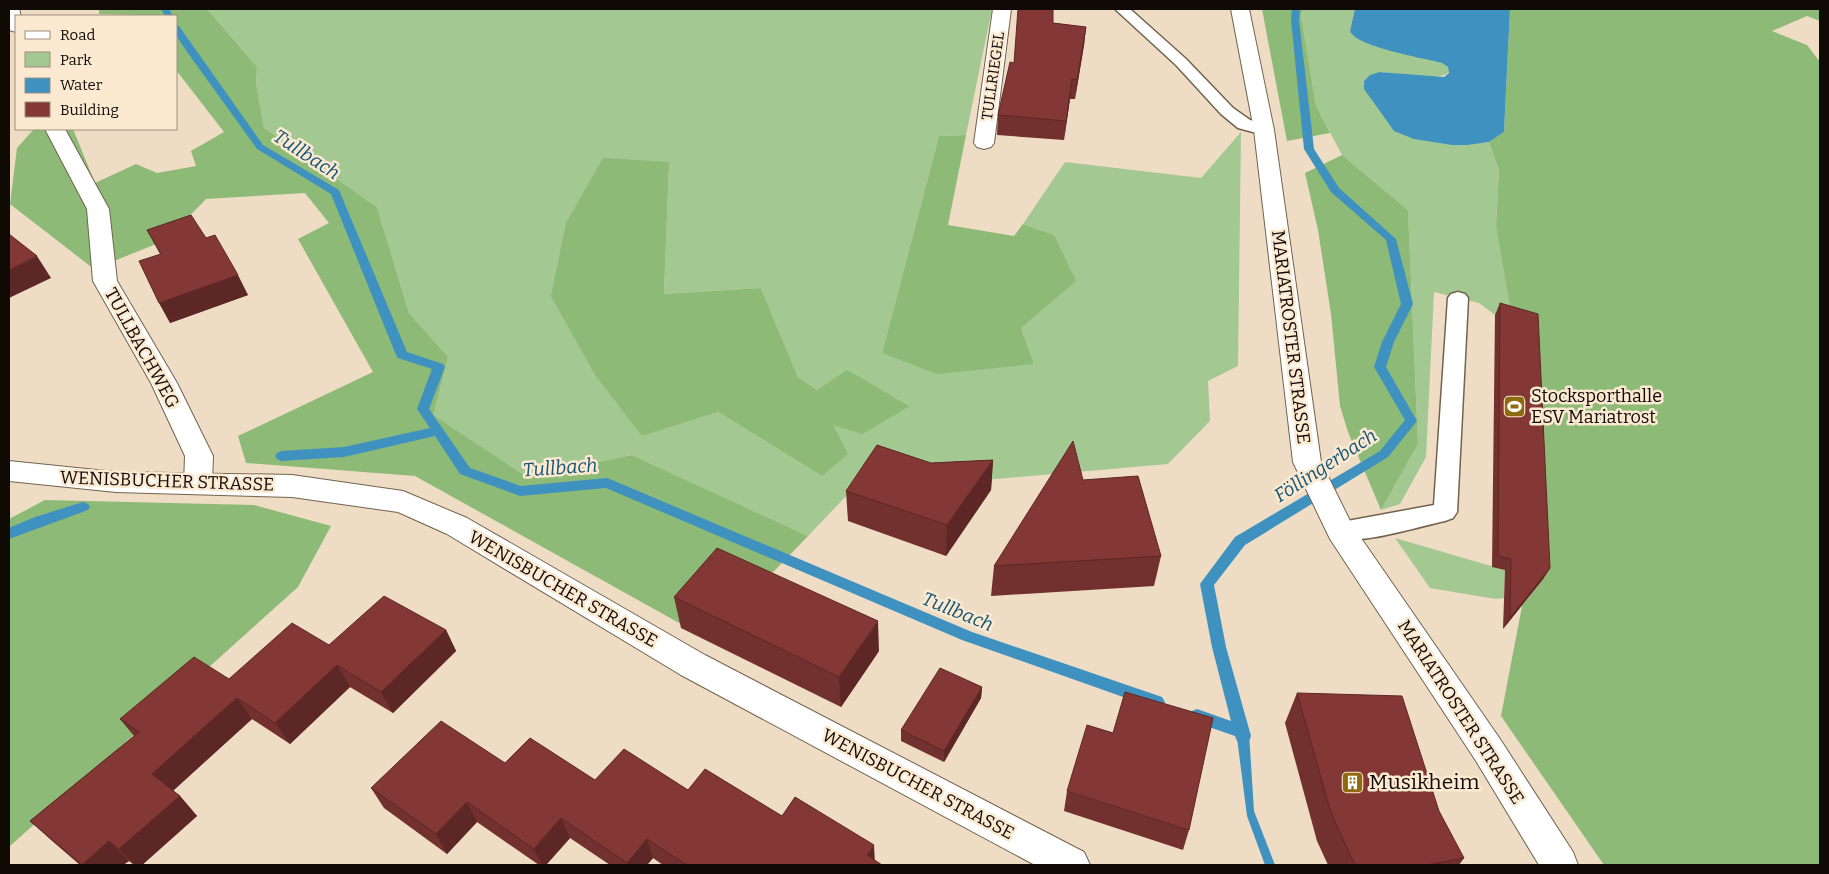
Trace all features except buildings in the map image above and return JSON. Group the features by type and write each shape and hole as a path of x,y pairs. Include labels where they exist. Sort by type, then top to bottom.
{"street":[{"path":"10,9 15,24"},
{"name":"TULLRIEGEL","path":"984,143 1002,9"},
{"name":"MARIATROSTER STRASSE","path":"1240,9 1264,130 1307,462 1340,531 1488,750 1560,865"},
{"name":"TULLBACHWEG","path":"56,130 98,209 105,281 164,383 199,456 198,484"},
{"name":"WENISBUCHER STRASSE","path":"9,471 116,482 292,486 403,502 457,526 694,665 1071,865"}],"lane":[{"path":"1122,9 1181,62 1227,111 1244,124 1264,130"},
{"path":"1340,531 1375,527 1445,512 1458,298"}],"green space":[{"path":"99,9 207,9 257,67 256,83 264,128 377,207 409,313 448,357 433,415 527,477 632,455 808,536 708,639 415,476 246,463 238,436 373,372 298,239 329,223 305,193 206,199 166,240 94,269 10,204 17,148 33,130 73,130 95,183 136,164 157,173 196,166 191,151 224,132 178,73 178,15 99,14"},
{"path":"207,9 992,9 966,135 939,136 882,353 1034,364 1021,328 1054,235 1023,224 1065,162 1201,178 1241,132 1238,366 1208,381 1210,421 1168,464 925,485 872,469 808,536 632,455 527,477 432,415 448,357 409,313 377,207 264,128 256,83 257,67","holes":["669,162 664,294 761,288 798,377 817,390 847,371 909,405 833,425 822,476 718,412 641,436"]},
{"path":"1262,9 1303,9 1301,15 1316,106 1330,133 1287,141"},
{"path":"1303,9 1355,9 1350,31 1442,63 1448,67 1449,72 1436,77 1379,72 1370,75 1364,81 1364,89 1452,145 1489,142 1499,170 1496,225 1533,325 1495,315 1479,303 1434,292 1426,457 1400,504 1381,510 1418,444 1408,210 1342,155 1316,106 1301,15"},
{"path":"1510,9 1820,9 1820,21 1807,16 1772,31 1807,45 1820,62 1820,865 1604,865 1501,716 1522,606 1543,579 1511,311 1496,225 1499,170 1489,142 1504,132"},
{"path":"966,135 948,225 1014,236 1023,224 1054,235 1076,281 1021,328 1034,364 937,374 882,353 939,136"},
{"path":"1342,155 1408,210 1418,444 1381,510 1348,432 1340,406 1331,314 1318,230 1305,173"},
{"path":"603,158 669,162 664,294 761,288 798,377 817,390 847,370 910,406 862,434 833,425 848,454 822,476 718,412 642,436 595,375 551,296 566,223"},
{"path":"45,500 254,505 331,526 298,587 9,847 9,519"},
{"path":"1395,538 1505,570 1504,598 1496,599 1430,588"}],"water":[{"path":"1355,9 1510,9 1504,132 1489,142 1452,145 1414,139 1394,131 1364,89 1364,81 1370,75 1379,72 1444,77 1449,73 1448,67 1442,63 1377,47 1355,37 1350,31"},
{"path":"1236,730 1249,733 1254,811 1275,865 1265,865 1247,816"}],"waterway":[{"name":"Tullbach","path":"165,9 168,15"},
{"name":"Föllingerbach","path":"1242,732 1219,647 1207,584 1240,541 1384,454 1411,421 1380,367 1388,342 1407,304 1391,239 1335,190 1309,149 1295,20 1296,9"},
{"name":"Tullbach","path":"178,31 260,147 335,192 402,355 439,367 423,409 438,431"},
{"path":"281,456 344,452 438,431"},
{"name":"Tullbach","path":"438,431 465,471 520,491 607,483 967,636 1157,702"},
{"path":"9,534 40,521 83,507"},
{"name":"Tullbach","path":"1197,716 1242,732"},
{"name":"Tullbach","path":"1242,732 1243,736"}],"place":[{"name":"Stocksporthalle ESV Mariatrost","path":"1515,406"},
{"name":"Musikheim","path":"1353,782"}]}
